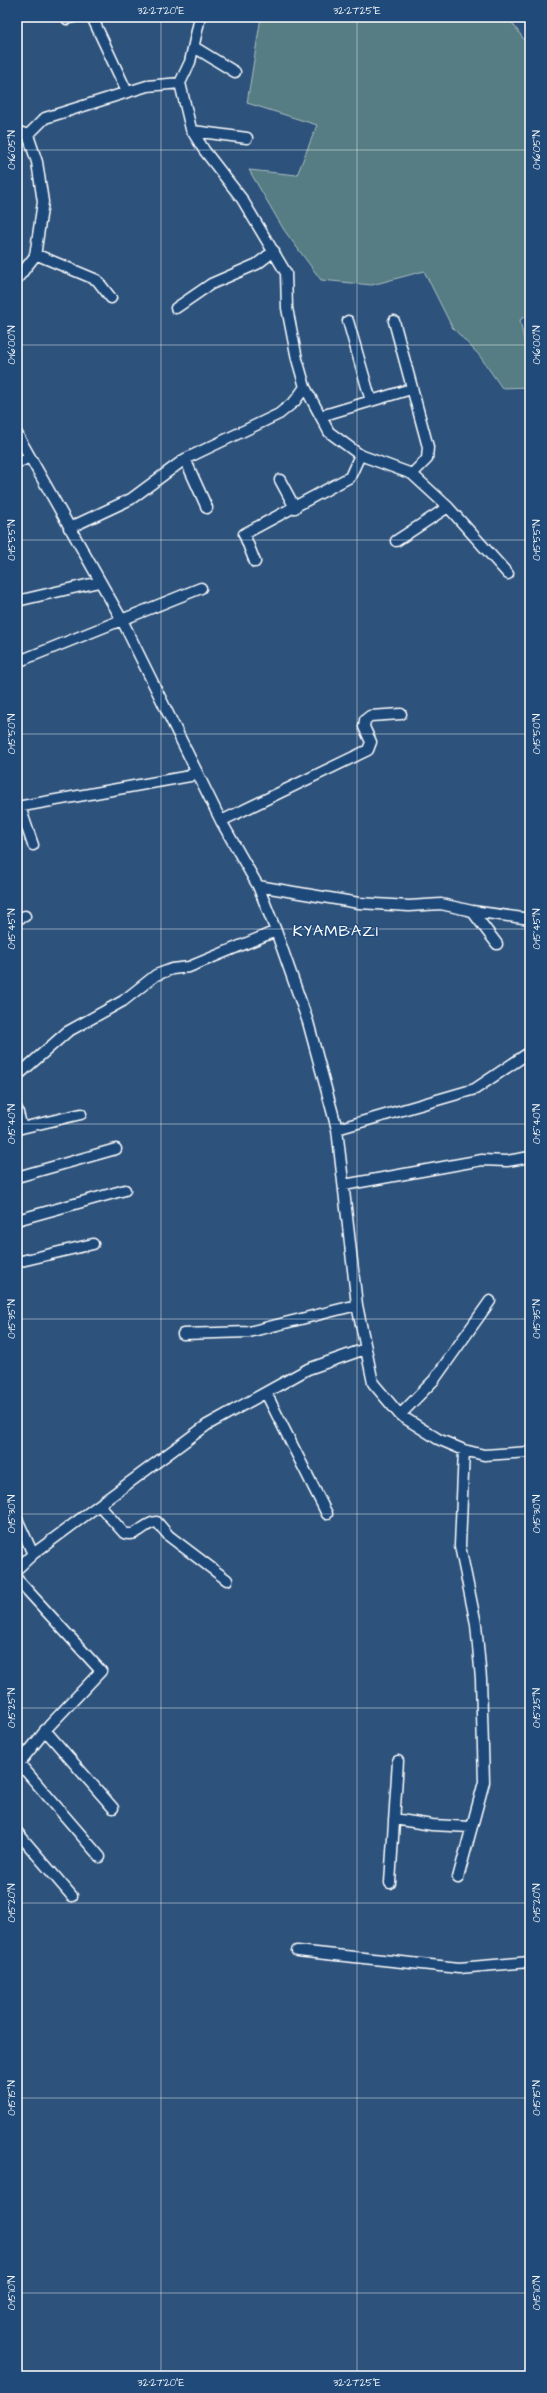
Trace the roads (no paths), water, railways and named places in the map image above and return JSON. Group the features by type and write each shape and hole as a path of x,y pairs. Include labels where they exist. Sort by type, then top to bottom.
{"street":[{"path":"92,17 127,92"},
{"path":"200,17 190,62 180,83 193,131 204,150 242,199 274,250 286,273 287,308 297,360 305,387 329,432 360,455 412,474 448,507 508,574"},
{"path":"194,47 235,72"},
{"path":"28,134 45,118 147,86 180,83"},
{"path":"17,131 28,134"},
{"path":"193,131 247,138"},
{"path":"17,279 35,254 43,202 37,162 28,134"},
{"path":"176,308 211,284 257,264 274,250"},
{"path":"35,254 97,280 111,298"},
{"path":"348,321 371,401"},
{"path":"394,321 411,389 428,447 427,459 412,474"},
{"path":"69,528 132,500 185,459 279,414 295,401 305,387"},
{"path":"321,416 411,389"},
{"path":"17,434 99,582 122,620 221,822 258,886 276,931 308,1022 337,1129 357,1305 365,1350 373,1383 400,1415 438,1439 464,1450 484,1455 530,1452"},
{"path":"255,562 244,534 295,508 350,477 360,455"},
{"path":"17,463 30,457"},
{"path":"185,459 207,508"},
{"path":"280,480 295,508"},
{"path":"396,541 448,507"},
{"path":"17,601 99,582"},
{"path":"17,662 201,588"},
{"path":"221,822 368,750 371,742 364,728 365,720 370,716 401,714"},
{"path":"33,845 18,807 190,776 195,770"},
{"path":"258,886 358,903 409,906 441,904 472,912 530,919"},
{"path":"472,912 497,944"},
{"path":"17,1076 67,1032 123,1001 156,975 172,969 188,968 276,931"},
{"path":"337,1129 475,1089 530,1052"},
{"path":"17,1109 19,1128 82,1114"},
{"path":"17,1177 116,1149"},
{"path":"344,1185 482,1160 507,1161 530,1157"},
{"path":"17,1220 125,1190"},
{"path":"17,1262 93,1244"},
{"path":"400,1415 434,1380 490,1301"},
{"path":"183,1334 249,1332 357,1305"},
{"path":"17,1569 33,1554 207,1425 308,1369 365,1350"},
{"path":"266,1393 327,1514"},
{"path":"458,1878 470,1827 484,1782 481,1678 476,1624 460,1546 464,1450"},
{"path":"99,1505 124,1533 129,1535 134,1534 153,1522 157,1522 169,1536 227,1580"},
{"path":"17,1519 33,1554"},
{"path":"17,1579 101,1671 45,1730 18,1765 100,1857"},
{"path":"45,1730 113,1808"},
{"path":"390,1883 398,1761"},
{"path":"394,1819 432,1825 470,1827"},
{"path":"17,1832 72,1896"},
{"path":"297,1951 460,1968 530,1962"}],"district":[{"name":"KYAMBAZI","path":"336,931"}]}
